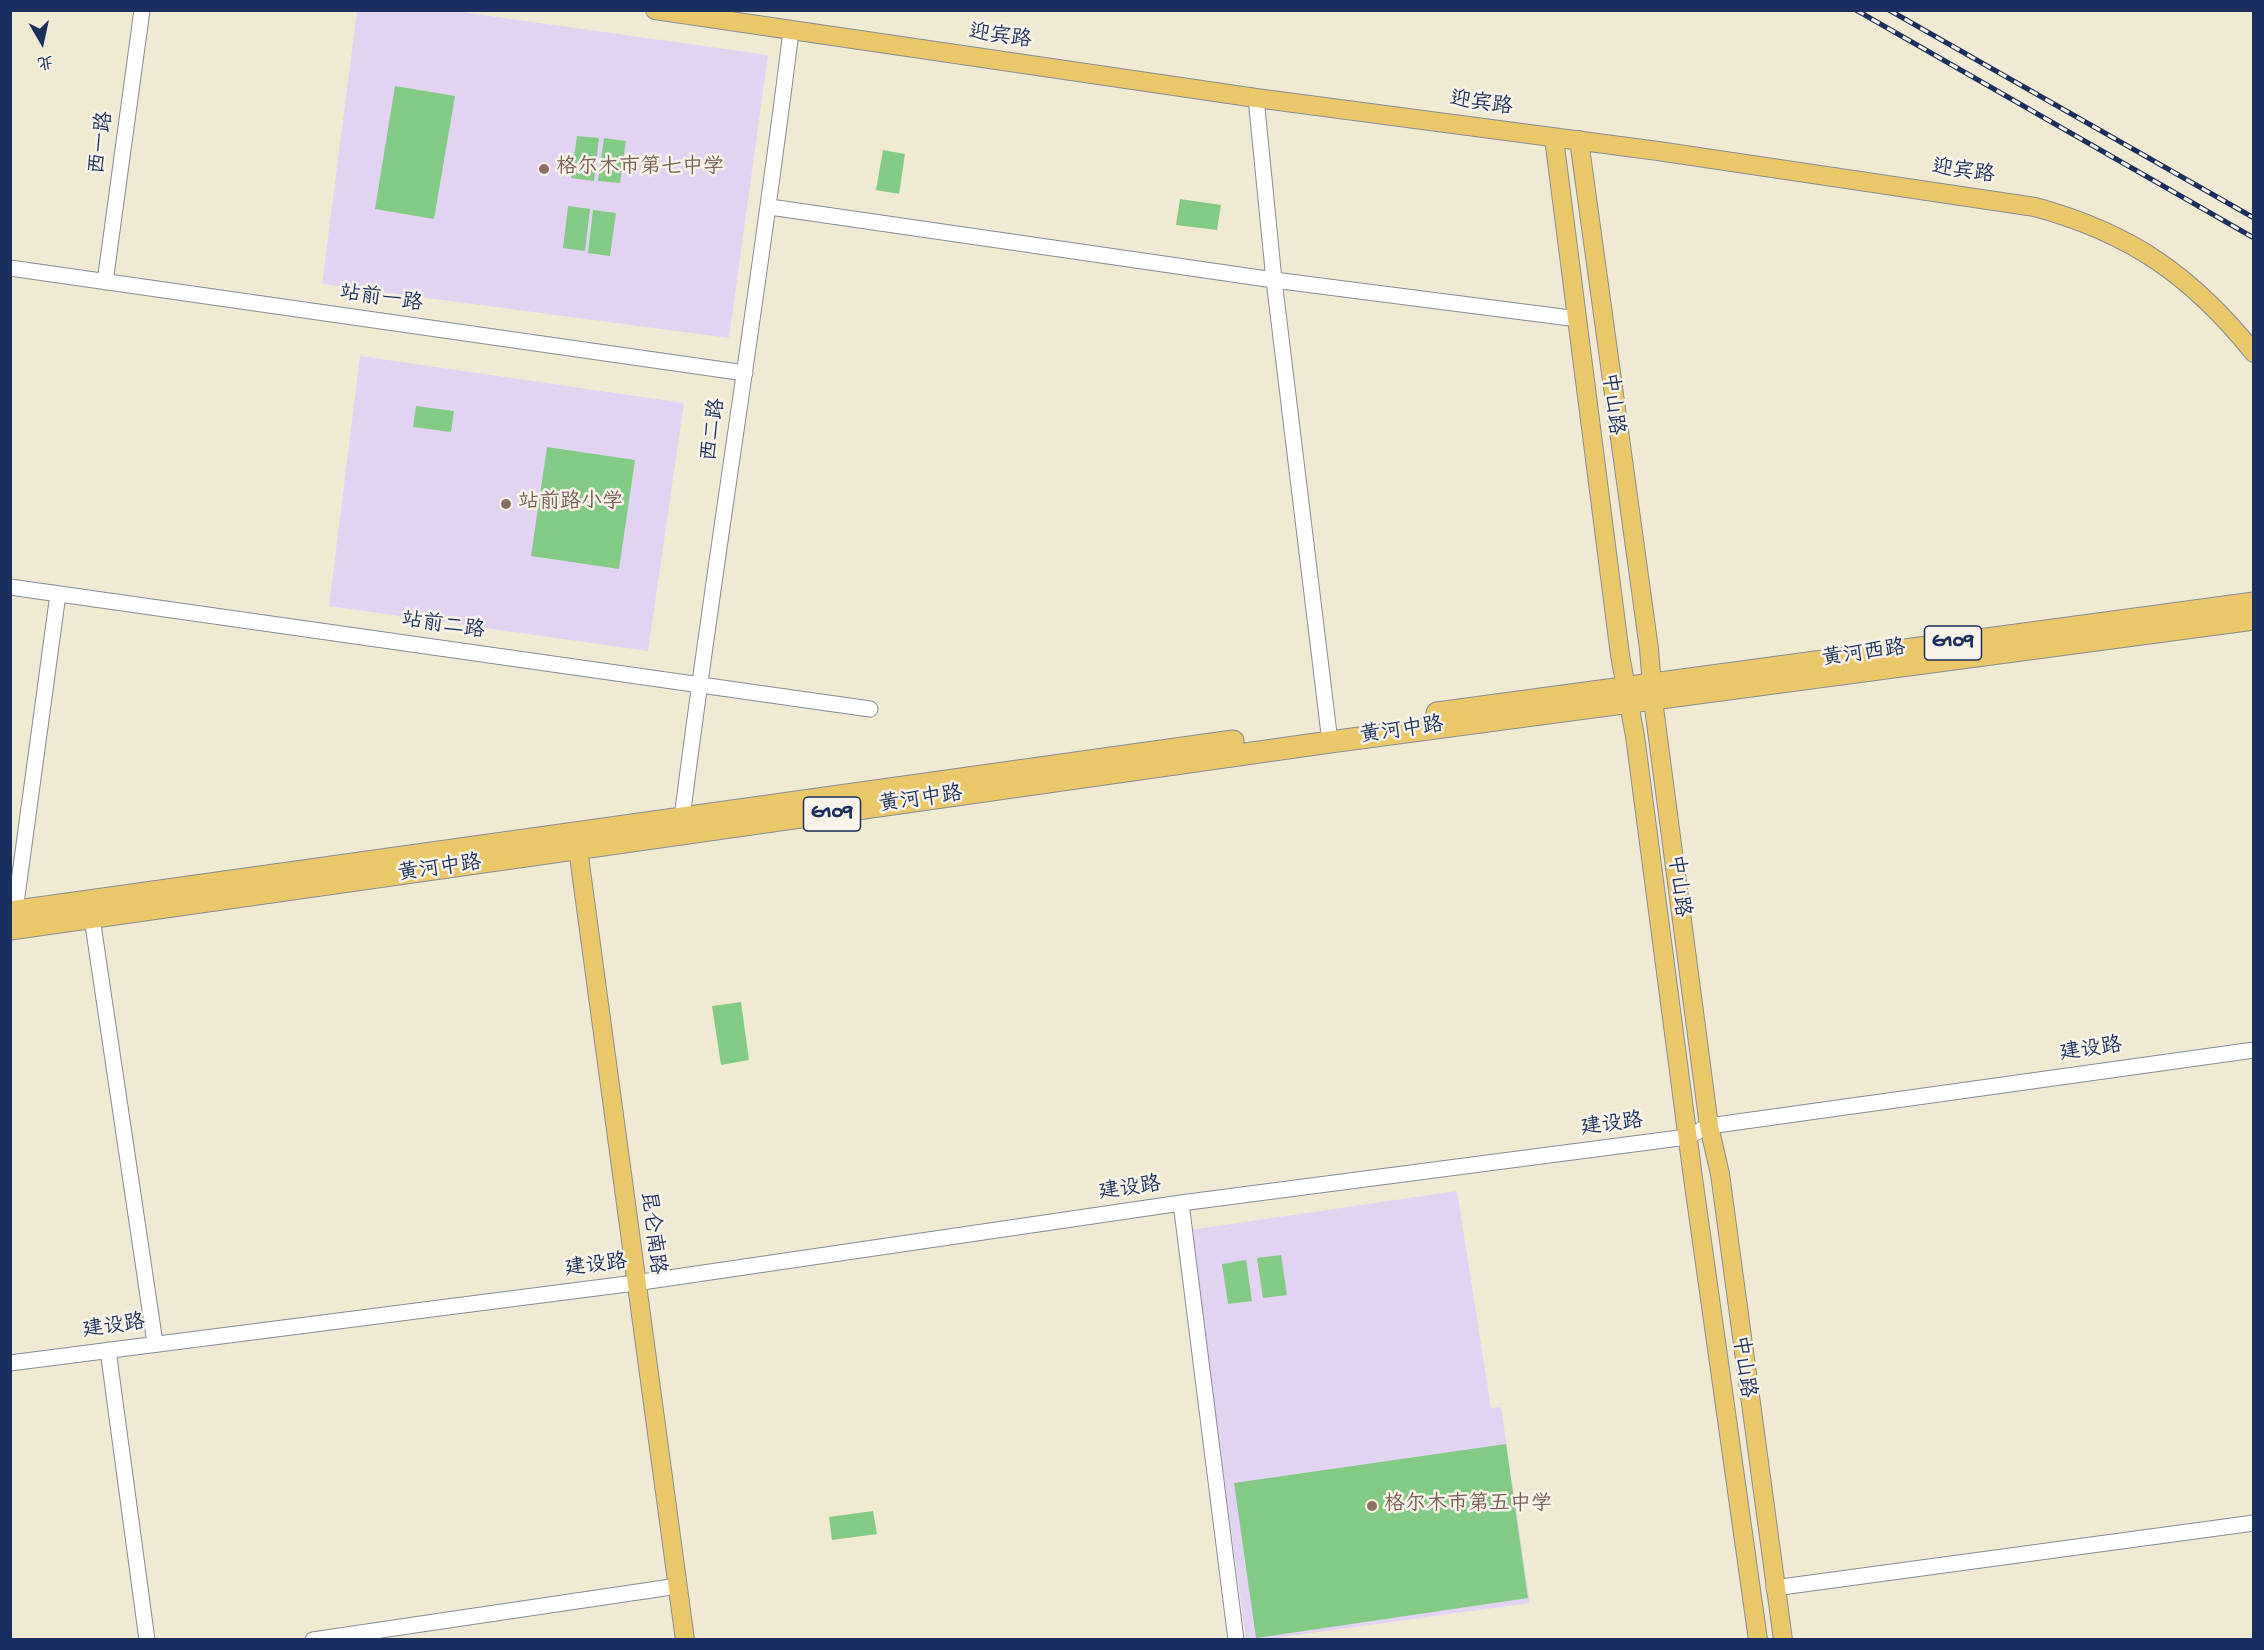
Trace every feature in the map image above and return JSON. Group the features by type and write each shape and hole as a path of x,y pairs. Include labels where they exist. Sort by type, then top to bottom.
{"highway":[{"name":"黄河西路","path":"1653,692 2253,603"},
{"name":"黄河西路","path":"1653,692 2253,619"},
{"name":"黄河中路","path":"12,917 1653,692"},
{"name":"黄河中路","path":"12,917 92,918 577,841"}],"main road":[{"name":"迎宾路","path":"655,10 1256,98 1579,140 1998,200 2068,216 2139,248 2170,269 2222,314 2253,353"},
{"name":"中山路","path":"1554,138 1626,694 1635,736 1687,1137 1758,1640"},
{"name":"中山路","path":"1579,140 1709,1126 1720,1174 1774,1588 1783,1640"},
{"name":"昆仑南路","path":"577,841 685,1640"}],"street":[{"name":"西一路","path":"105,282 142,10"},
{"name":"西二路","path":"683,826 699,685 770,207 791,31"},
{"path":"1256,98 1274,280 1329,735"},
{"path":"770,207 1274,280 1578,319"},
{"name":"站前一路","path":"10,268 745,373"},
{"name":"站前二路","path":"10,587 870,708"},
{"path":"12,917 57,594"},
{"path":"92,918 154,1343"},
{"name":"建设路","path":"10,1363 635,1283 1181,1203 1687,1137 1709,1126 2253,1050"},
{"path":"1181,1203 1236,1640"},
{"path":"108,1350 147,1640"},
{"path":"1774,1588 2253,1523"},
{"path":"313,1640 678,1587"}],"shaded area":[{"name":"格尔木市第七中学","path":"357,11 454,11 768,55 729,338 322,284"},
{"name":"站前路小学","path":"360,356 684,403 648,651 329,606"},
{"name":"格尔木市第五中学","path":"1457,1191 1491,1408 1501,1407 1530,1603 1268,1639 1246,1639 1190,1230"}],"green space":[{"path":"395,86 455,96 434,219 375,209"},
{"path":"577,136 599,138 594,181 571,178"},
{"path":"604,138 626,141 620,183 598,181"},
{"path":"883,150 905,154 899,194 876,190"},
{"path":"1180,199 1221,205 1217,230 1176,225"},
{"path":"568,206 590,209 585,251 563,248"},
{"path":"593,210 616,213 610,256 588,253"},
{"path":"416,406 454,411 451,432 413,427"},
{"path":"547,447 635,460 619,569 531,556"},
{"path":"741,1002 749,1060 721,1065 712,1006"},
{"path":"1281,1255 1287,1295 1263,1298 1257,1258"},
{"path":"1246,1260 1252,1301 1228,1304 1222,1264"},
{"path":"1506,1444 1528,1598 1256,1638 1234,1483"},
{"path":"873,1511 877,1534 832,1540 829,1517"}],"railway":[{"path":"1856,10 2254,238"},
{"path":"1889,10 2254,218"}],"place":[{"name":"格尔木市第七中学","path":"544,169"},
{"name":"站前路小学","path":"506,504"},
{"name":"格尔木市第五中学","path":"1372,1506"}]}
